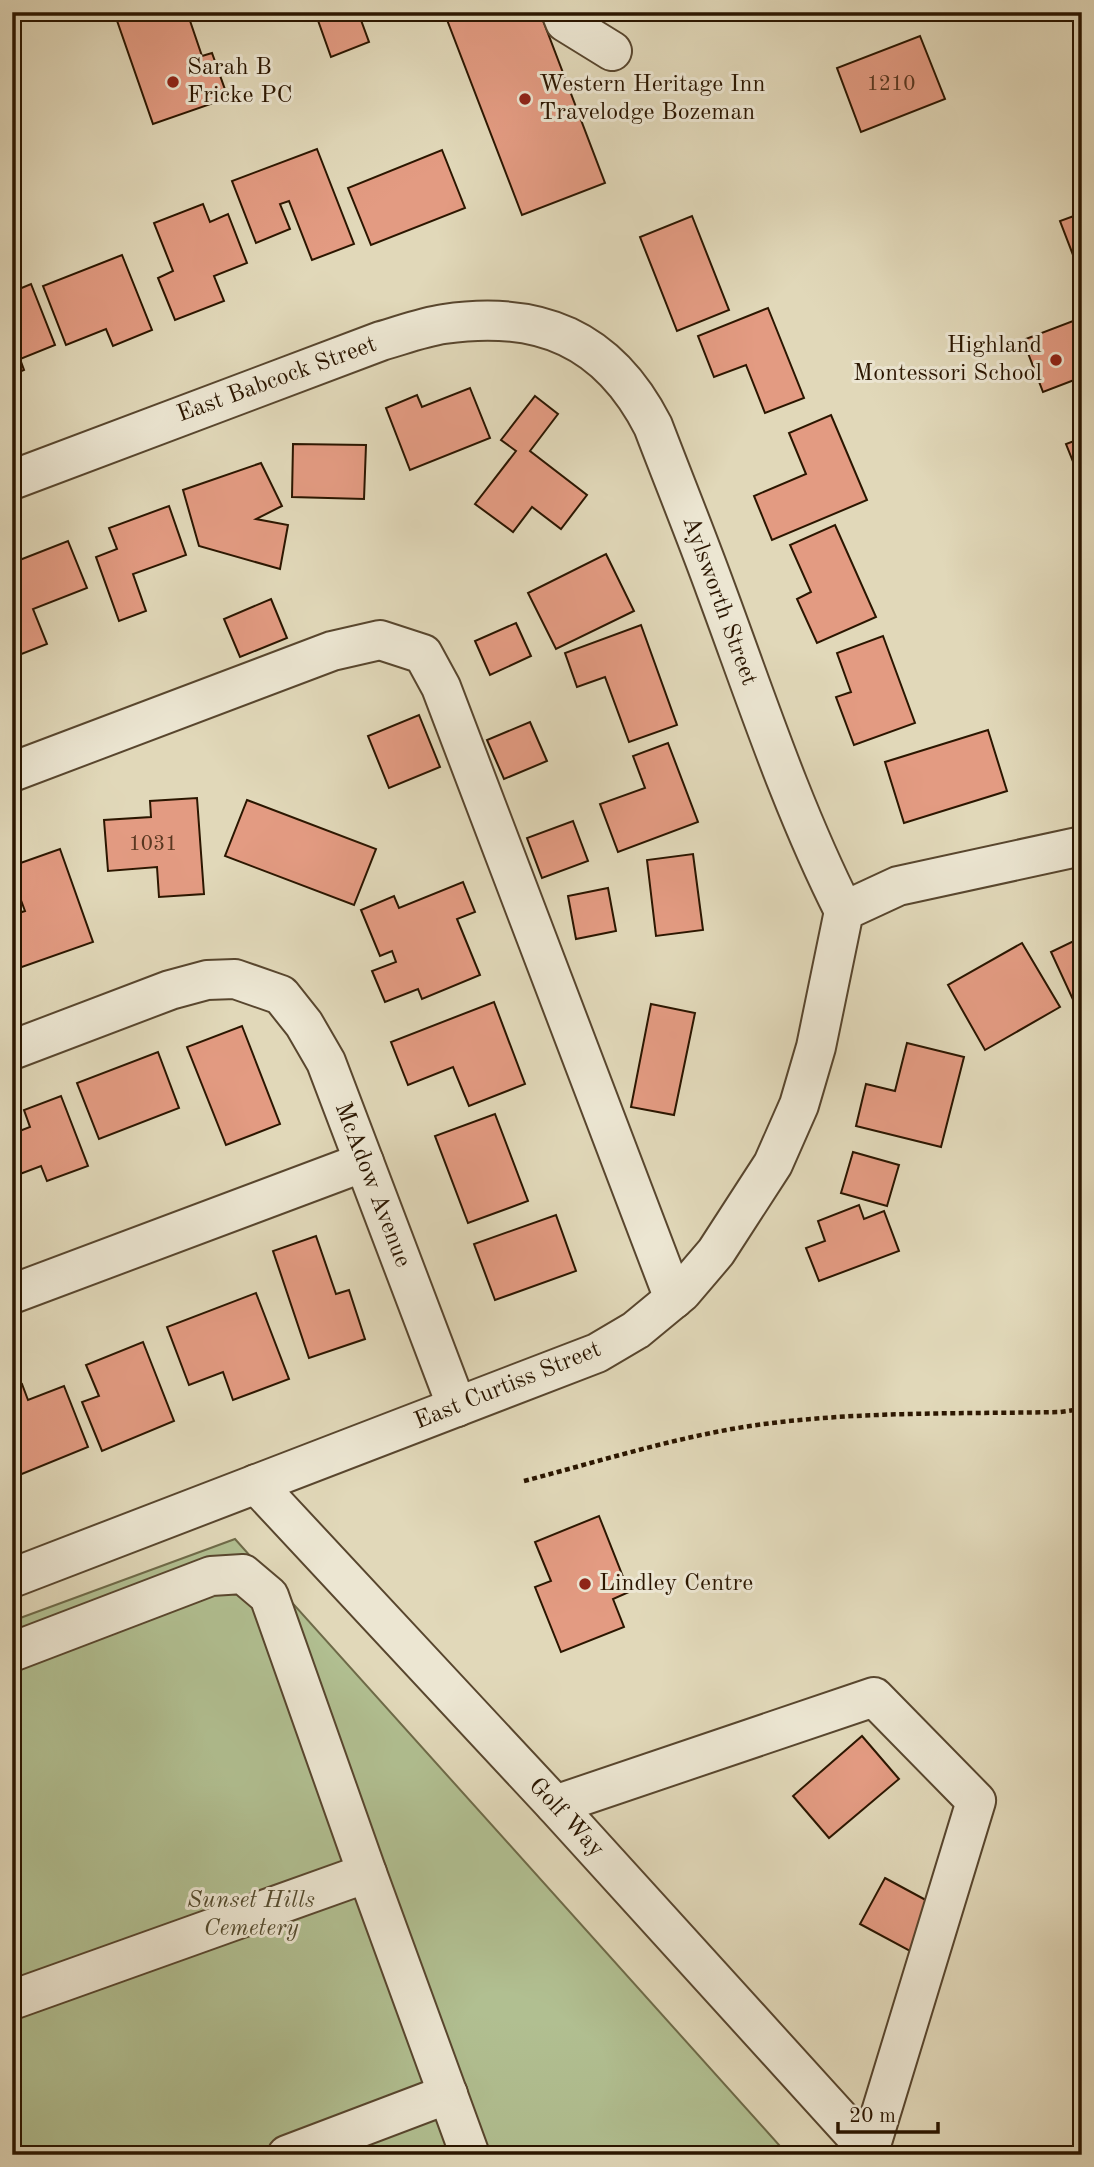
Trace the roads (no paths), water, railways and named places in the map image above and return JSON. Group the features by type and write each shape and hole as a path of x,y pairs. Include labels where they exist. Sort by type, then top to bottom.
{"street":[{"path":"561,12 565,22 612,51"},
{"name":"East Babcock Street","path":"12,480 381,341 441,324 484,319 517,320 548,328"},
{"name":"Aylsworth Street","path":"548,328 577,341 597,355 640,401 653,426 818,860 844,911"},
{"path":"12,772 332,652 380,640 422,654 441,687 674,1299"},
{"path":"844,911 898,886 1082,846"},
{"name":"East Curtiss Street","path":"12,1578 597,1353 636,1330 674,1299 716,1252 773,1164 799,1105 816,1046 844,911"},
{"name":"McAdow Avenue","path":"12,1050 170,990 216,980 235,979 281,995 304,1024 326,1062 457,1407"},
{"path":"12,1294 364,1162"},
{"name":"Golf Way","path":"256,1484 555,1805 871,2153"},
{"path":"12,1652 212,1576 243,1574 269,1596 470,2155"},
{"path":"555,1805 874,1697 976,1801 871,2153"},
{"path":"12,2000 368,1873"},
{"path":"287,2155 448,2094"}],"place":[{"name":"Sarah B Fricke PC","path":"173,82"},
{"name":"Western Heritage Inn Travelodge Bozeman","path":"525,99"},
{"name":"Highland Montessori School","path":"1056,360"},
{"name":"Lindley Centre","path":"585,1584"}],"park label":[{"name":"Sunset Hills Cemetery","path":"251,1915"}]}
